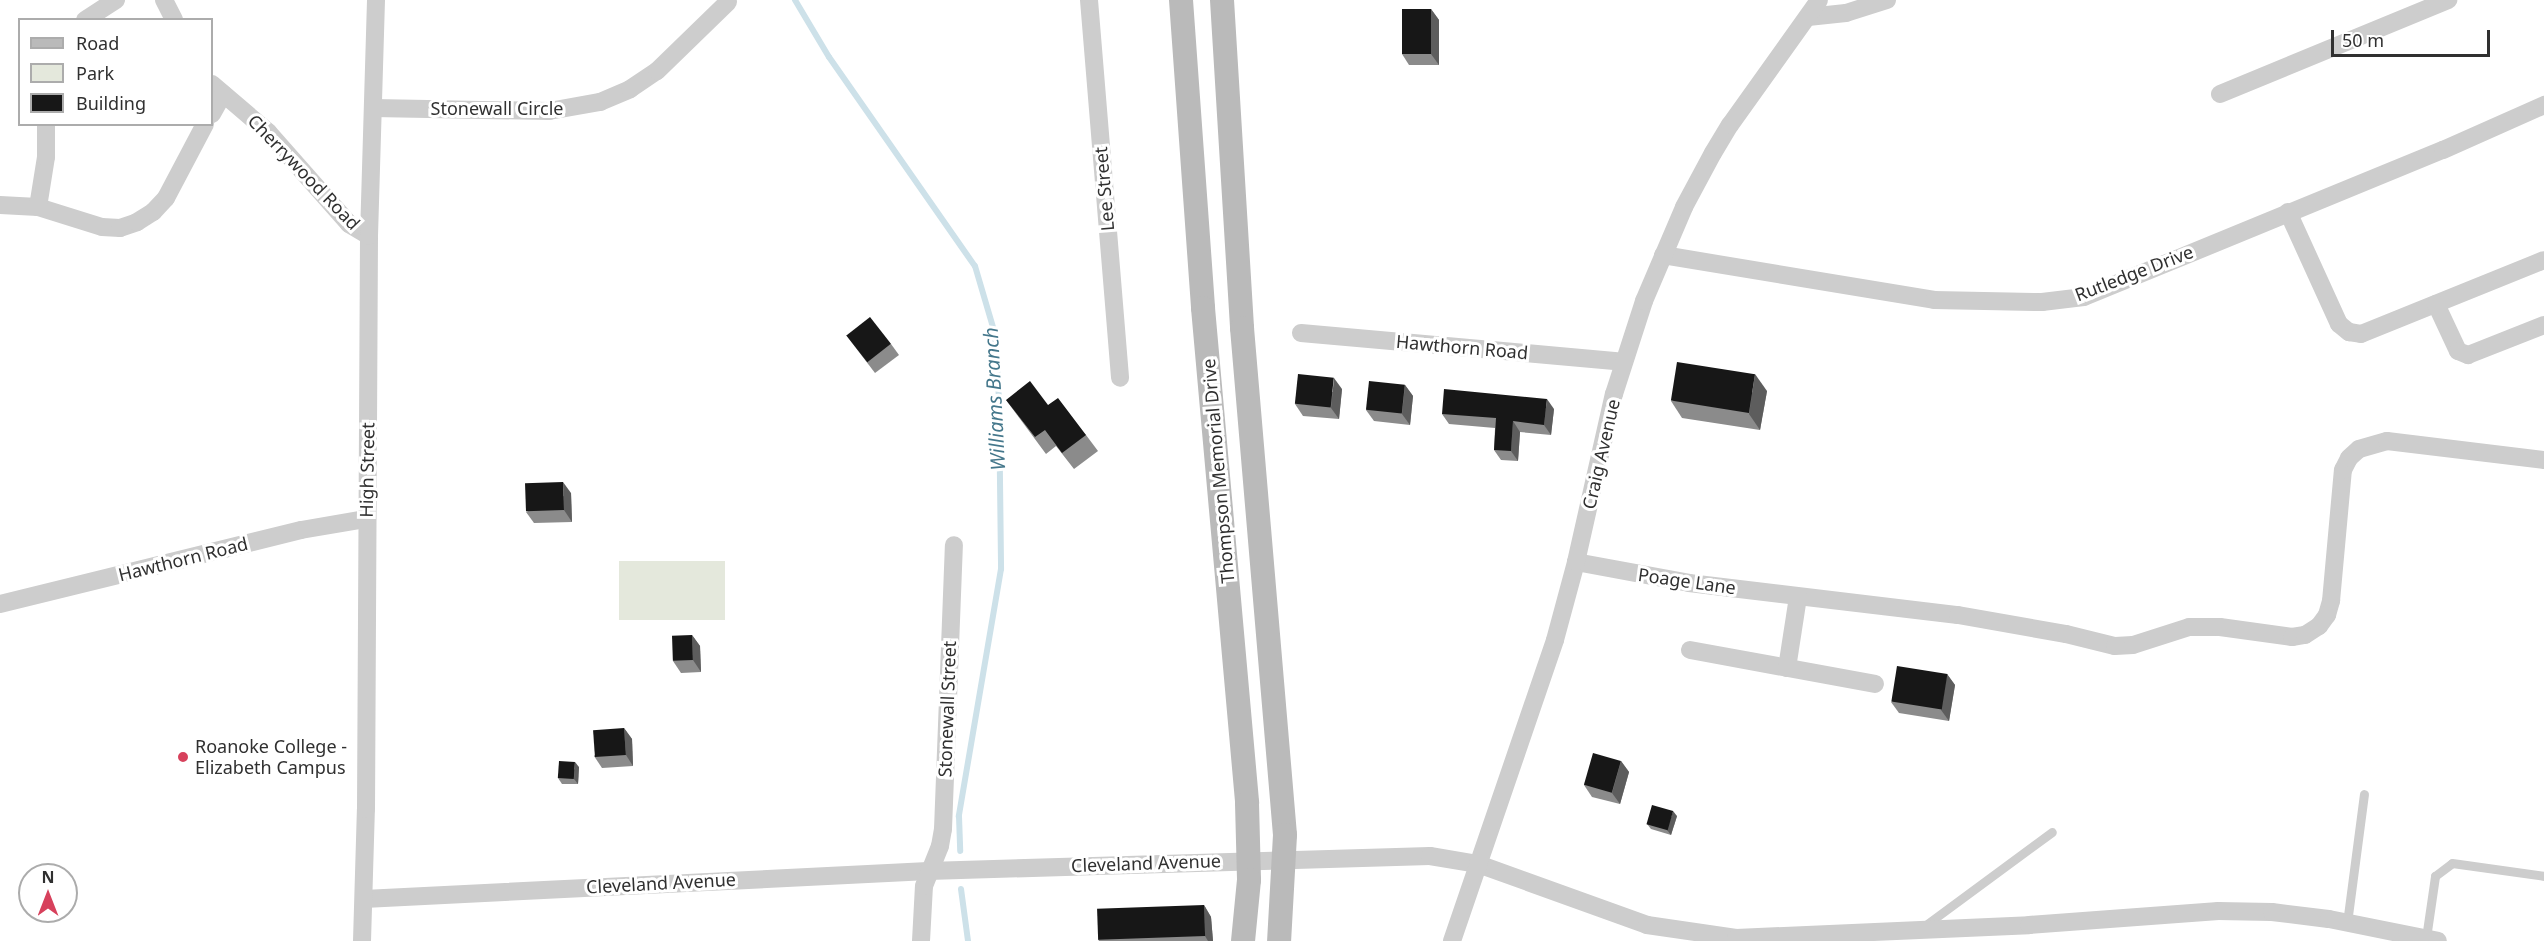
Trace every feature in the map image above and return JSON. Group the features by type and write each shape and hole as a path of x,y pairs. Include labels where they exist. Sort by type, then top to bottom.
{"main road":[{"name":"Thompson Memorial Drive","path":"1181,0 1203,308 1247,803 1249,860 1243,941"},
{"name":"Thompson Memorial Drive","path":"1222,0 1242,328 1280,753 1285,859 1279,941"}],"street":[{"path":"88,18 116,0"},
{"path":"164,0 173,18"},
{"name":"High Street","path":"362,941 369,236 376,0"},
{"name":"Lee Street","path":"1089,0 1120,378"},
{"name":"Craig Avenue","path":"1452,941 1556,639 1623,362 1663,255 1684,207 1730,125 1819,0"},
{"path":"1808,17 1846,13 1887,0"},
{"path":"2220,94 2448,0"},
{"name":"Stonewall Circle","path":"373,108 549,111 600,102 630,89 657,70 728,2"},
{"path":"213,109 217,89"},
{"name":"Cherrywood Road","path":"217,89 268,132 349,224 369,236"},
{"name":"Rutledge Drive","path":"1663,255 1934,300 2042,302 2084,297 2443,150 2544,105"},
{"path":"38,207 46,157 46,126"},
{"path":"0,205 38,207 102,227 120,228 137,222 153,212 166,198 204,126"},
{"path":"2288,212 2339,324 2349,332 2361,334 2544,260"},
{"path":"2436,304 2457,351 2468,355 2544,325"},
{"name":"Hawthorn Road","path":"1301,333 1623,362"},
{"name":"Poage Lane","path":"1576,562 1689,583 1958,615 2115,645 2133,645 2189,627 2220,627 2292,637 2305,635 2319,626 2327,615 2331,601 2343,470 2349,458 2359,449 2387,441 2544,460"},
{"name":"Hawthorn Road","path":"0,604 301,530 366,519"},
{"name":"Stonewall Street","path":"921,941 924,886 928,871 940,846 943,829 950,582 954,545"},
{"path":"1787,668 1798,597"},
{"path":"1690,650 1875,684"},
{"name":"Cleveland Avenue","path":"364,899 928,871 1430,856 1478,864 1647,925 1695,934 1736,938 1917,932 2218,911 2272,912 2347,923 2432,940"}],"lane":[{"path":"2347,923 2364,794"},
{"path":"1917,932 1969,891 2052,832"},
{"path":"2432,940 2435,876 2452,863 2544,876"}],"green space":[{"path":"619,561 725,561 725,620 619,620"}],"building":[{"path":"1402,9 1431,9 1431,54 1402,54"},
{"path":"870,317 891,344 867,362 846,335"},
{"path":"1677,362 1755,374 1749,413 1671,401"},
{"path":"1298,374 1334,378 1331,408 1295,404"},
{"path":"1030,381 1048,405 1058,398 1086,435 1062,453 1045,430 1035,437 1006,400"},
{"path":"1369,381 1405,385 1402,414 1366,410"},
{"path":"1444,389 1547,399 1544,425 1513,421 1511,451 1494,450 1496,418 1442,414"},
{"path":"563,482 564,510 526,511 525,483"},
{"path":"692,635 693,660 673,661 672,636"},
{"path":"1897,666 1947,674 1942,710 1891,702"},
{"path":"624,728 626,755 595,757 593,730"},
{"path":"1593,753 1621,761 1612,793 1584,785"},
{"path":"559,761 575,762 574,779 558,778"},
{"path":"1652,805 1673,811 1668,830 1646,824"},
{"path":"1204,905 1205,936 1098,940 1097,909"}],"waterway":[{"name":"Williams Branch","path":"795,0 829,57 975,266 995,334 999,399 1001,569 959,816 960,851"},
{"name":"Williams Branch","path":"961,889 968,941"}],"place":[{"name":"Roanoke College - Elizabeth Campus","path":"183,757"}]}
